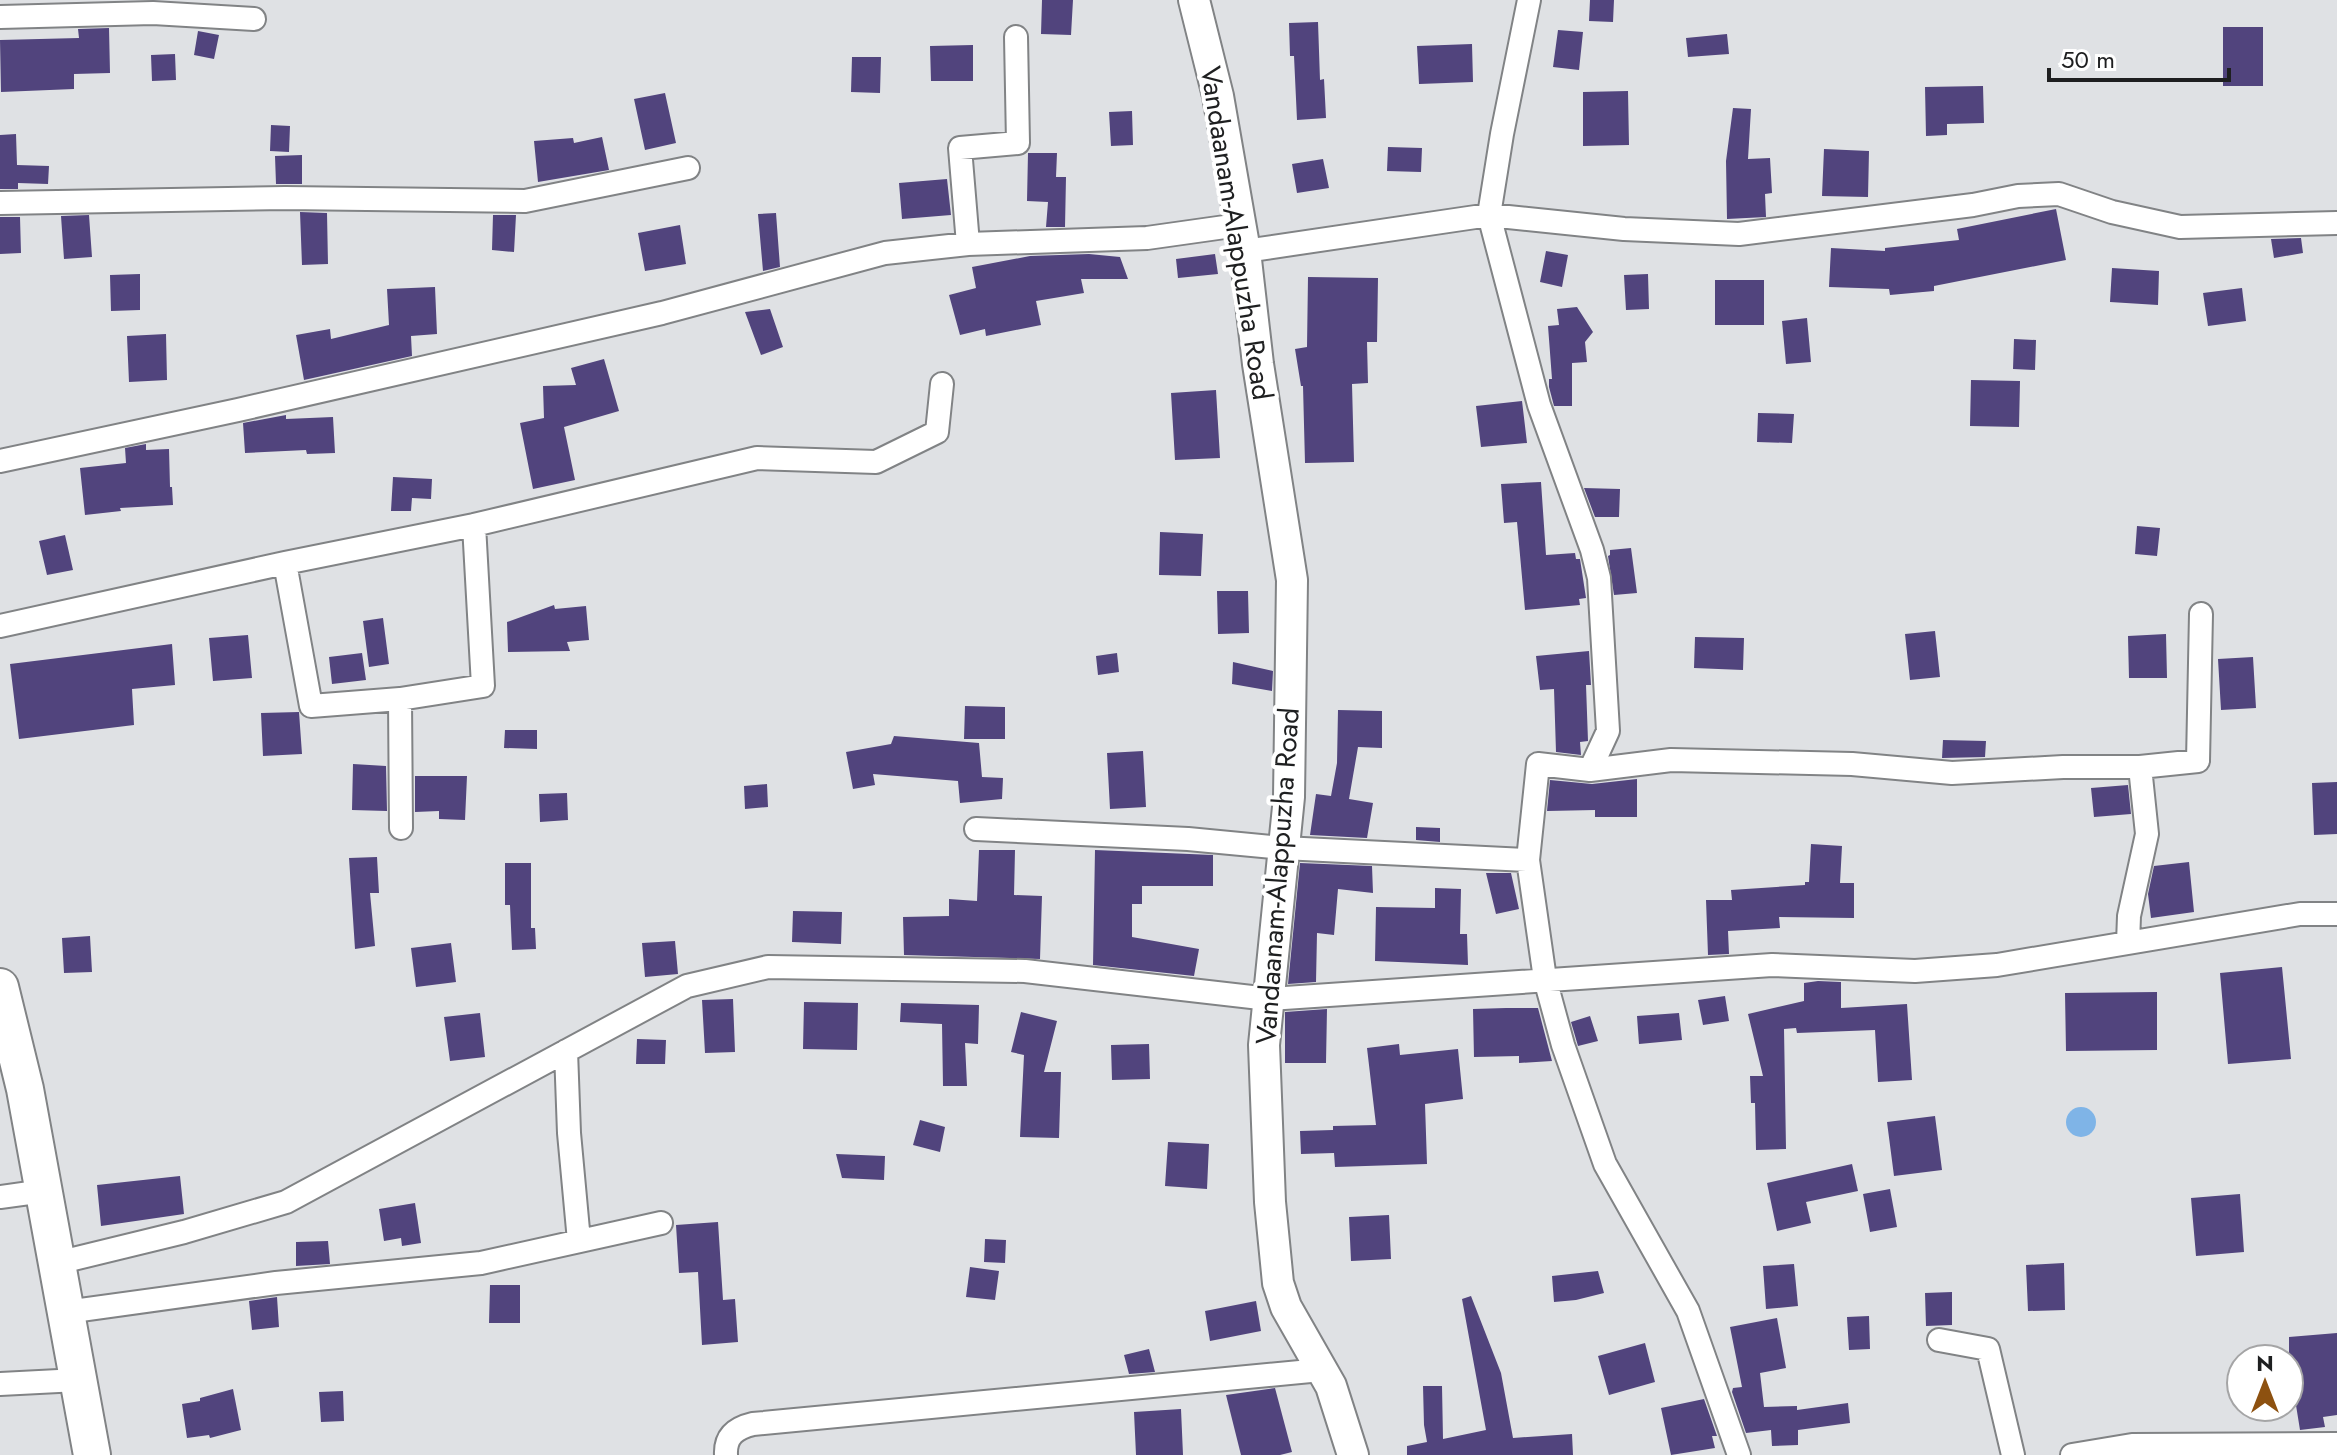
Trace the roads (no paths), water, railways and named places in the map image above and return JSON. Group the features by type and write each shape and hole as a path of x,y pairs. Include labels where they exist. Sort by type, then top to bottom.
{"highway":[{"path":"0,987 25,1089 92,1455"}],"main road":[{"name":"Vandaanam-Alappuzha Road","path":"1194,0 1218,96 1242,238 1292,580 1289,797 1264,1045 1270,1202 1278,1283 1286,1307 1331,1386 1353,1455"}],"street":[{"path":"1529,0 1489,215 1539,405 1592,550 1599,578 1608,731 1590,770"},
{"path":"0,17 153,13 254,19"},
{"path":"968,244 960,148 1018,143 1016,37"},
{"path":"0,203 285,198 525,201 688,168"},
{"path":"0,461 647,317 885,253 968,244 1242,238 1489,215 1624,229 1739,234 1973,205 2018,196 2059,194 2112,212 2180,227 2337,223"},
{"path":"0,626 474,525 757,458 876,462 937,432 942,384"},
{"path":"285,563 311,706 400,699 483,686 474,525"},
{"path":"1739,1455 1688,1311 1605,1164 1563,1045 1545,979 1528,860 1538,764 1590,770 1671,760 1852,764 1952,773 2063,767 2140,767 2198,761 2201,614"},
{"path":"400,699 401,828"},
{"path":"2128,943 2129,916 2147,834 2140,767"},
{"path":"976,829 1528,860"},
{"path":"57,1263 184,1232 286,1202 687,986 768,967 1025,971 1269,999 1772,965 1915,971 1997,965 2300,914 2337,914"},
{"path":"566,1051 569,1133 579,1241"},
{"path":"0,1197 44,1191"},
{"path":"66,1312 276,1283 481,1263 661,1223"},
{"path":"1939,1340 1988,1349 2013,1455"},
{"path":"726,1455 728,1439 737,1428 753,1424 1321,1370"},
{"path":"0,1384 78,1380"},
{"path":"2072,1455 2132,1445 2337,1444"}],"water":[{"path":"2081,1107 2092,1111 2096,1122 2092,1133 2081,1137 2070,1133 2066,1122 2070,1111"}]}
